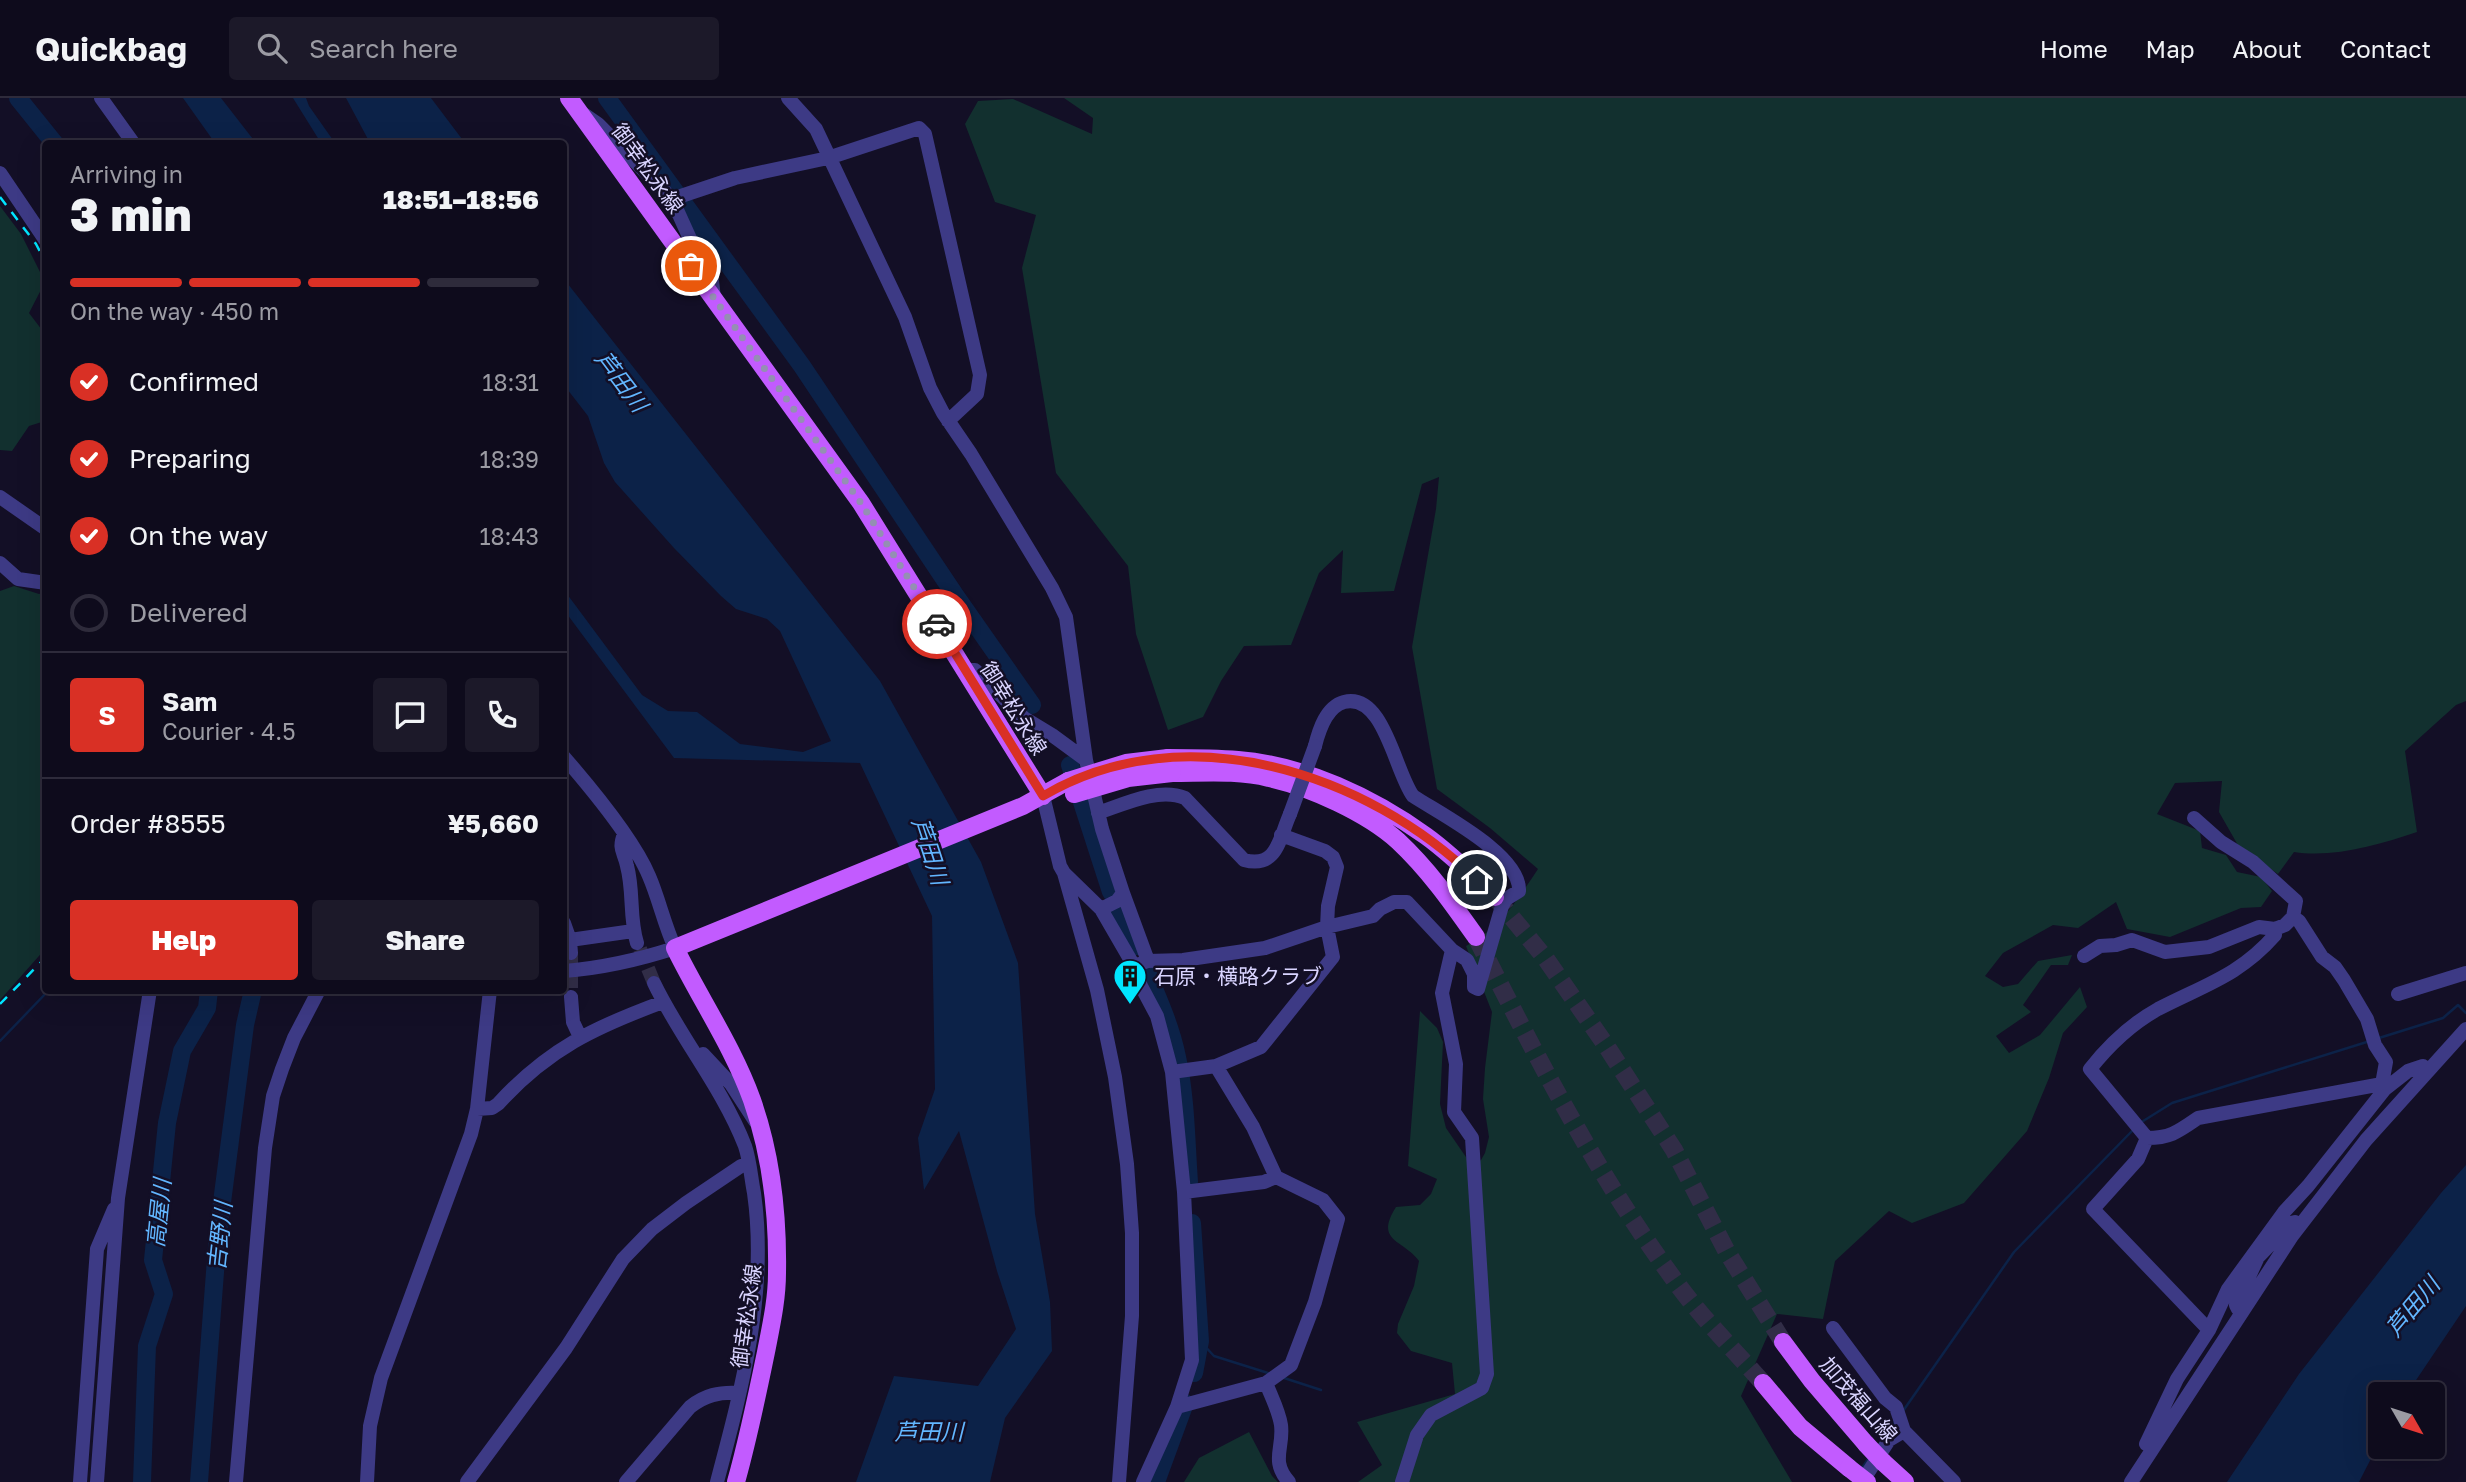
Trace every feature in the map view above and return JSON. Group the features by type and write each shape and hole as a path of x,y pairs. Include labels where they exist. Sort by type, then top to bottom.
{"main road":[{"name":"御幸松永線","path":"573,104 861,503 1043,796"},
{"path":"675,948 1043,796 1128,778 1170,765 1239,760 1281,767 1366,800 1426,836 1459,862 1495,897"},
{"path":"1170,765 1269,778 1318,794 1357,814 1396,839 1423,866 1476,937"},
{"name":"御幸松永線","path":"675,948 741,1073 760,1129 776,1228 778,1276 772,1318 736,1482"},
{"name":"加茂福山線","path":"1783,1342 1812,1381 1866,1444 1905,1482"},
{"path":"1763,1383 1800,1427 1864,1482"}],"street":[{"path":"101,98 131,140"},
{"path":"789,98 816,129 905,317 930,387 948,421 1032,554 1066,617 1086,760 1098,813 1149,961"},
{"path":"573,104 677,197 696,252 712,281 714,298"},
{"path":"677,197 735,178 828,158 919,128 925,134 980,375 977,394 948,421"},
{"path":"0,173 42,235"},
{"path":"0,497 42,526"},
{"path":"0,563 18,579 42,582"},
{"path":"963,670 975,670 1024,718 1086,760"},
{"path":"1098,813 1132,801 1173,793 1185,798 1244,860 1254,863 1265,861 1272,857 1324,721 1338,704 1358,702 1367,707 1382,726 1413,796 1495,850 1513,869 1519,882 1519,891 1506,899 1502,906 1478,989 1474,987 1474,974 1467,960 1452,950 1407,902 1394,902 1373,916 1327,927 1265,948 1183,960 1149,961 1134,966"},
{"path":"567,761 624,834 649,875 675,948 633,961 567,971"},
{"path":"1043,796 1057,857 1064,873 1105,1027 1127,1164 1132,1233 1132,1316 1119,1482"},
{"path":"2084,956 2100,946 2132,940 2165,952 2209,947 2259,926 2275,929 2285,925 2293,917 2296,901 2252,862 2221,842 2194,818"},
{"path":"567,934 570,946 635,937 631,881 620,846 624,834"},
{"path":"1177,1071 1216,1066 1261,1046 1333,957 1327,927 1328,906 1337,867 1333,857 1325,851 1281,835"},
{"path":"1064,873 1101,909 1134,966 1157,1016 1177,1071 1192,1360 1177,1407 1143,1482"},
{"path":"1101,909 1117,901 1124,893"},
{"path":"2293,917 2322,957 2335,967 2367,1019 2373,1039 2386,1062 2384,1086"},
{"path":"2275,929 2275,935 2260,952 2221,980 2156,1010 2105,1049 2090,1069 2144,1135 2163,1138 2174,1135 2198,1118 2384,1086"},
{"path":"1402,1482 1417,1435 1430,1415 1482,1388 1487,1374 1472,1138 1454,1112 1456,1064 1442,993 1452,950"},
{"path":"2398,994 2466,972"},
{"path":"654,983 663,1003 709,1075 745,1147 757,1215 755,1317 716,1482"},
{"path":"97,1482 118,1198 149,994"},
{"path":"236,1482 265,1148 273,1096 294,1038 317,994"},
{"path":"367,1482 370,1426 381,1378 459,1170 477,1109 490,994"},
{"path":"571,997 573,1022 580,1037"},
{"path":"477,1109 492,1108 498,1104 534,1070 580,1037 609,1022 663,1003"},
{"path":"2119,1482 2141,1459 2304,1220 2366,1140 2466,1029"},
{"path":"690,1045 709,1058 731,1084 760,1129"},
{"path":"1177,1407 1272,1378 1291,1365 1331,1248 1338,1219 1323,1200 1276,1177 1252,1127 1216,1066"},
{"path":"2131,1482 2177,1379 2209,1330 2228,1289 2256,1255 2284,1212 2308,1186 2384,1086 2408,1071 2423,1066 2427,1070"},
{"path":"2144,1135 2138,1159 2093,1209 2209,1330"},
{"path":"467,1482 566,1348 623,1259 652,1229 686,1203 741,1166 749,1164"},
{"path":"1184,1192 1264,1182 1276,1177"},
{"path":"80,1482 97,1249 118,1198"},
{"path":"2240,1313 2236,1305 2256,1255 2291,1223 2304,1220"},
{"path":"626,1482 690,1406 702,1398 739,1389 748,1373 761,1332 772,1318"},
{"path":"1833,1328 1885,1398 1896,1407 1904,1431 1954,1482"},
{"path":"1272,1378 1281,1421 1282,1434 1278,1454 1280,1472 1289,1482"},
{"path":"1864,1482 1889,1440 1904,1431"}],"green space":[{"path":"1064,98 2466,98 2466,701 2456,705 2405,751 2417,832 2340,852 2294,852 2278,874 2239,847 2219,812 2222,781 2175,783 2157,814 2200,831 2202,848 2226,855 2237,872 2261,877 2272,891 2261,907 2241,908 2170,937 2127,929 2116,902 2078,928 2053,925 2003,953 1985,976 2003,987 2018,984 2038,961 2072,955 2068,965 2051,965 2023,1005 2031,1012 1996,1036 2009,1053 2040,1035 2080,987 2087,1007 2063,1033 2049,1078 2027,1131 1964,1203 1912,1223 1889,1211 1835,1261 1823,1319 1777,1314 1741,1396 1792,1482 1358,1482 1382,1465 1357,1422 1455,1394 1452,1363 1411,1351 1397,1333 1398,1324 1414,1286 1419,1261 1389,1234 1390,1218 1396,1207 1420,1205 1431,1194 1437,1179 1408,1166 1420,1011 1437,1028 1443,1042 1440,1104 1446,1128 1474,1165 1485,1153 1489,1137 1483,1099 1492,1012 1466,946 1498,922 1538,869 1490,828 1437,789 1412,647 1439,477 1422,484 1394,591 1341,593 1343,550 1319,573 1291,645 1244,646 1221,681 1203,717 1168,730 1136,634 1128,566 1056,473 1022,268 1036,215 995,202 965,124 978,101 1013,99 1092,134 1093,118"},
{"path":"0,206 21,234 42,276 42,288 29,313 42,330 42,422 29,426 12,451 0,450"},
{"path":"14,586 42,593 42,953 0,1000 0,591"},
{"path":"1249,1432 1272,1476 1278,1482 1184,1482 1199,1458"}],"water":[{"path":"183,98 221,98 254,140 213,140"},
{"path":"293,98 306,98 333,140 319,140"},
{"path":"346,98 431,98 463,140 368,140"},
{"name":"芦田川","path":"567,283 880,681 981,862 1018,963 1035,1214 1050,1302 1052,1351 1005,1418 990,1482 856,1482 894,1376 978,1386 1016,1329 997,1271 959,1131 924,1190 918,1138 935,1089 932,916 860,763 674,758 567,614 567,594 642,695 668,711 697,712 740,744 803,752 831,741 780,631 767,619 736,609 721,596 615,482 604,463 588,416 567,389"},
{"name":"芦田川","path":"2466,1165 2466,1306 2415,1382 2368,1382 2368,1460 2370,1460 2359,1482 2227,1482 2299,1374"}],"waterway":[{"name":"高屋川","path":"18,98 52,140"},
{"path":"607,98 802,366 1032,705"},
{"path":"1070,765 1111,892"},
{"path":"1119,910 1136,946"},
{"path":"1146,970 1168,1024 1177,1057 1184,1103 1189,1182"},
{"path":"0,1041 45,994"},
{"name":"高屋川","path":"142,1482 147,1346 164,1294 153,1260 167,1123 182,1051 207,1008 209,994"},
{"name":"吉野川","path":"199,1482 218,1233 245,1025 252,994"},
{"path":"2379,1038 2443,1018 2458,1005 2466,1013"},
{"path":"2140,1123 2172,1103 2370,1041"},
{"path":"1903,1411 2014,1252 2133,1130"},
{"path":"1192,1223 1200,1341 1194,1373"},
{"path":"1200,1341 1214,1356 1268,1373"},
{"path":"1281,1377 1321,1390"},
{"path":"1156,1482 1185,1403"},
{"path":"1887,1434 1895,1422"},
{"path":"1862,1468 1870,1456"}],"tunnel":[{"path":"1495,897 1546,959 1674,1150 1727,1252 1783,1342"},
{"path":"1476,937 1592,1154 1645,1238 1683,1292 1763,1383"},
{"path":"640,949 654,983"},
{"path":"571,953 571,997"}],"railway":[{"path":"0,197 42,255"},
{"path":"0,1004 42,961"}],"way so far":[{"path":"691,266 861,503 937,624"}],"place":[{"name":"石原・横路クラブ","path":"1130,1006"}],"route":[{"path":"937,624 1043,796 1068,781 1126,763 1168,758 1239,760 1281,767 1366,800 1426,836 1477,880"}]}
